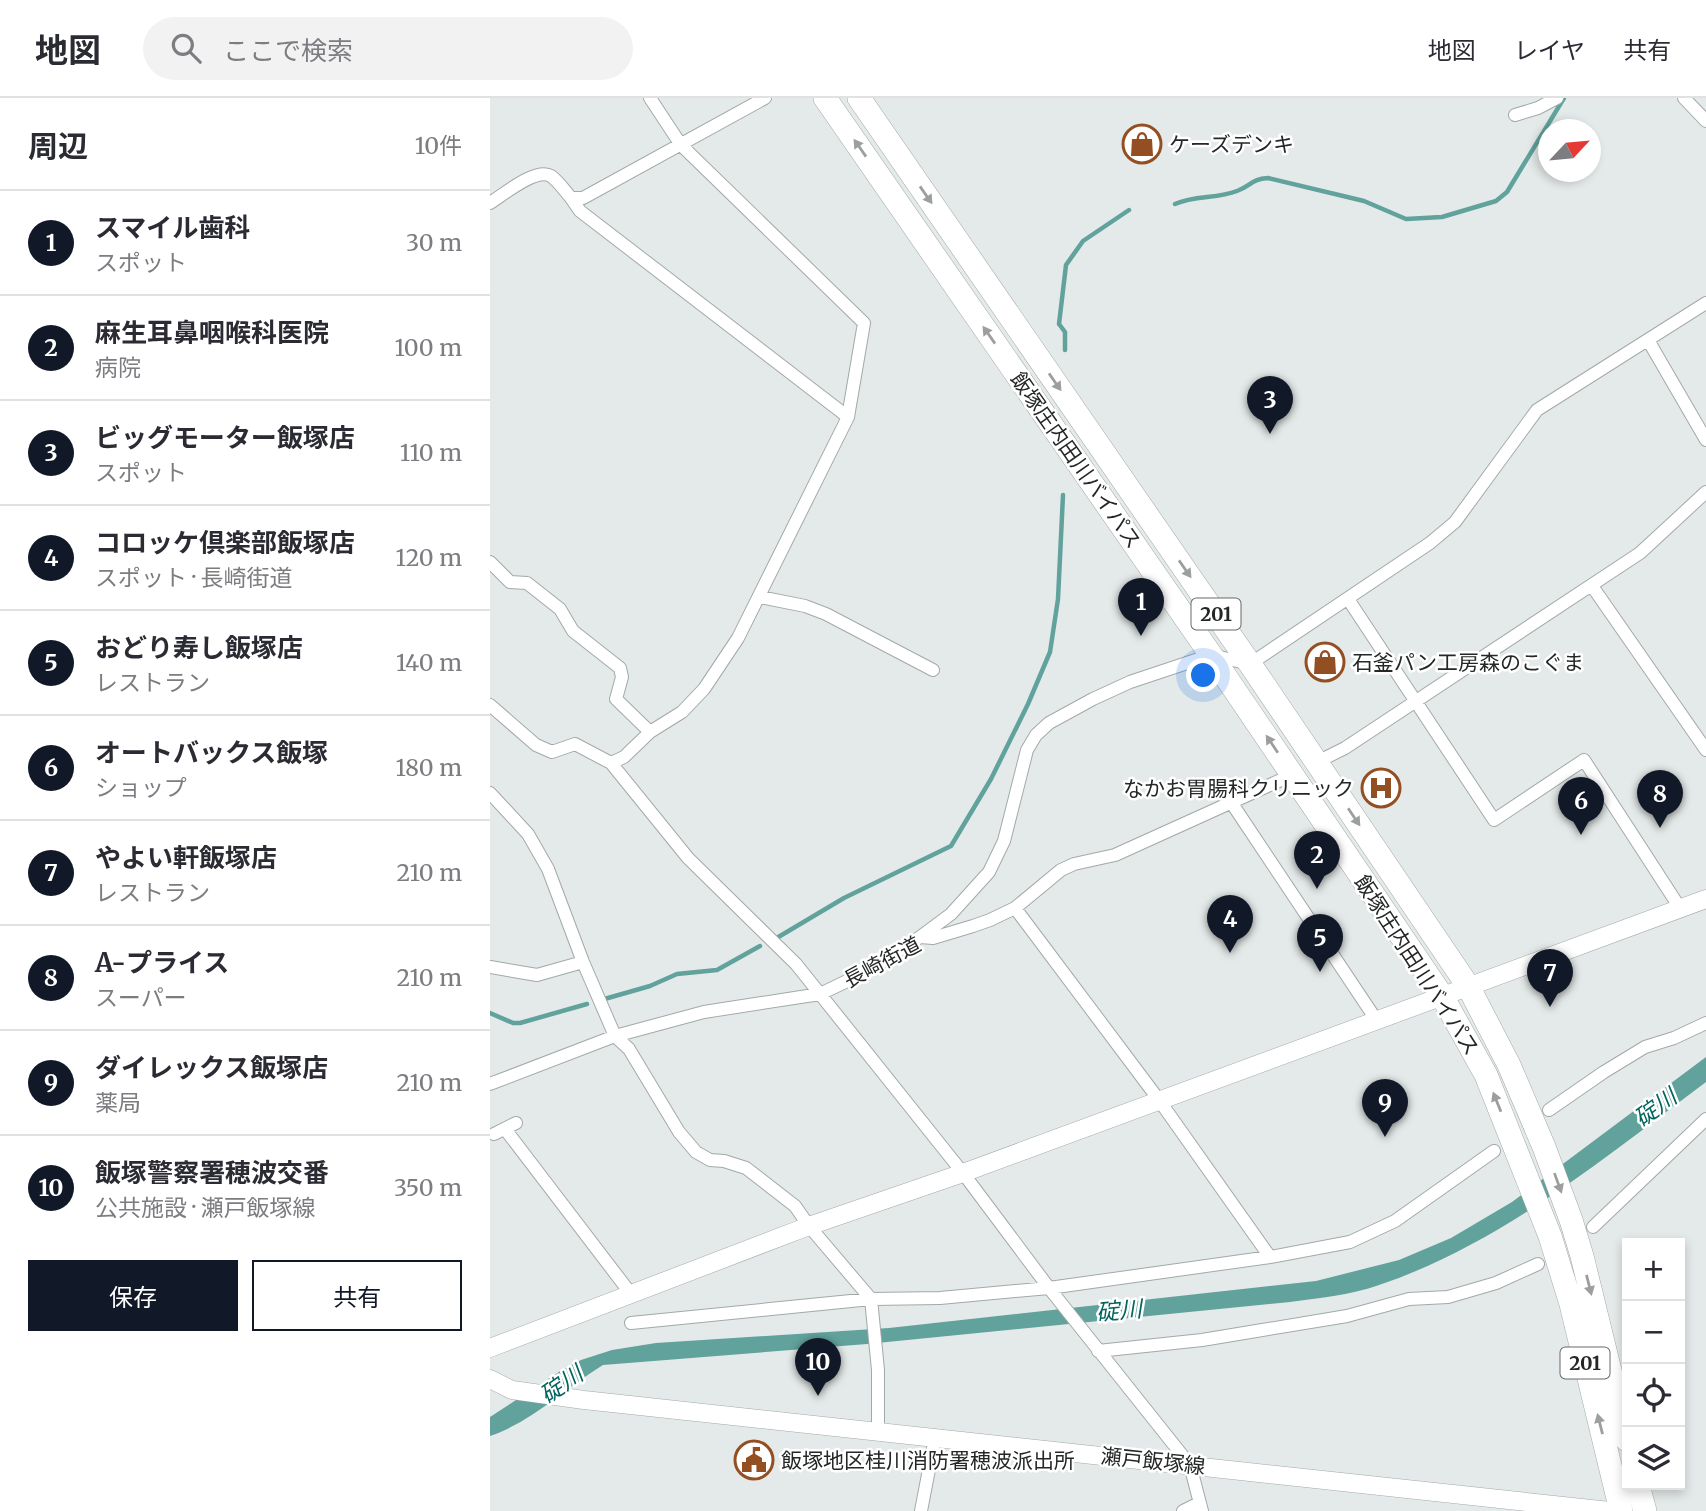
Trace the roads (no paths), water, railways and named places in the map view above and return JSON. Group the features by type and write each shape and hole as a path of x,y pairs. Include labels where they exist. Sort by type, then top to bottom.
{"highway":[{"name":"飯塚庄内田川バイパス","path":"825,98 1211,655 1442,996 1486,1075 1550,1236 1571,1304 1616,1504"},
{"name":"飯塚庄内田川バイパス","path":"859,98 1250,664 1468,986 1509,1065 1571,1220 1624,1427"}],"street":[{"path":"611,763 624,757 650,732 682,712 704,688 738,638 848,417 864,323 681,145 650,98"},
{"path":"571,198 583,198 765,98"},
{"path":"1515,115 1538,108 1557,98"},
{"path":"1684,98 1706,121"},
{"path":"490,203 524,180 544,174 551,176 580,211 848,417"},
{"path":"920,937 951,914 989,872 1004,841 1027,750 1049,723 1130,682 1211,655 1250,664 1430,543 1455,522 1537,410 1706,303"},
{"path":"1648,340 1706,440"},
{"path":"1317,762 1345,748 1415,703 1640,553 1706,492"},
{"path":"490,562 510,582 527,583 560,609 573,631 620,668 622,677 616,699 650,732"},
{"path":"1592,586 1706,751"},
{"path":"760,597 805,606 826,614 933,670"},
{"path":"1348,599 1494,820 1584,760 1679,908"},
{"path":"490,705 536,745 552,752 575,744 611,763 688,858 796,964 1190,1465 1201,1507 1183,1511"},
{"name":"長崎街道","path":"490,1084 615,1036 704,1012 820,994 866,972 920,937 933,938 973,926 1015,908 1061,870 1074,864 1115,855 1292,775"},
{"path":"490,793 528,834 548,869 583,962 615,1036 629,1049 679,1132 696,1152 710,1160 746,1168 795,1206 872,1302 878,1370 878,1432"},
{"path":"1231,802 1377,1021"},
{"path":"490,1348 809,1226 963,1173 1706,899"},
{"path":"1015,908 1159,1100 1270,1257"},
{"path":"490,967 537,975 583,962"},
{"path":"1549,1110 1645,1047 1674,1038 1706,1023"},
{"path":"1593,1227 1706,1119"},
{"path":"505,1129 631,1294"},
{"path":"631,1323 872,1302 1051,1291 1350,1242 1395,1221 1494,1151"},
{"path":"1096,1348 1202,1340 1347,1316 1409,1299 1448,1297 1496,1283 1538,1264"},
{"name":"瀬戸飯塚線","path":"490,1379 512,1390 584,1400 1190,1465 1616,1504"},
{"path":"921,1511 935,1438"}],"water":[{"name":"碇川","path":"1706,1057 1706,1082 1550,1197 1467,1247 1424,1268 1368,1288 1290,1302 867,1344 603,1365 520,1422 490,1436 490,1417 562,1370 581,1360 612,1350 656,1343 889,1328 1316,1281 1399,1260 1451,1238 1512,1202"}],"waterway":[{"path":"1175,204 1229,193 1268,178 1364,201 1406,219 1442,217 1496,201 1507,192 1564,98"},
{"path":"1065,350 1065,332 1059,324 1066,265 1083,241 1129,210"},
{"path":"775,939 844,898 951,846 991,779 1050,652 1058,599 1063,495"},
{"path":"601,1000 650,986 677,974 717,970 760,946"},
{"path":"490,1013 513,1023 520,1023 587,1004"}],"place":[{"name":"ケーズデンキ","path":"1142,144"},
{"name":"ビッグモーター飯塚店","path":"1270,434"},
{"name":"スマイル歯科","path":"1141,636"},
{"name":"石釜パン工房森のこぐま","path":"1325,662"},
{"name":"なかお胃腸科クリニック","path":"1381,788"},
{"name":"A-プライス","path":"1660,828"},
{"name":"オートバックス飯塚","path":"1581,835"},
{"name":"麻生耳鼻咽喉科医院","path":"1317,889"},
{"name":"コロッケ倶楽部飯塚店","path":"1230,953"},
{"name":"おどり寿し飯塚店","path":"1320,972"},
{"name":"やよい軒飯塚店","path":"1550,1007"},
{"name":"ダイレックス飯塚店","path":"1385,1137"},
{"name":"飯塚警察署穂波交番","path":"818,1396"},
{"name":"飯塚地区桂川消防署穂波派出所","path":"754,1460"}]}
